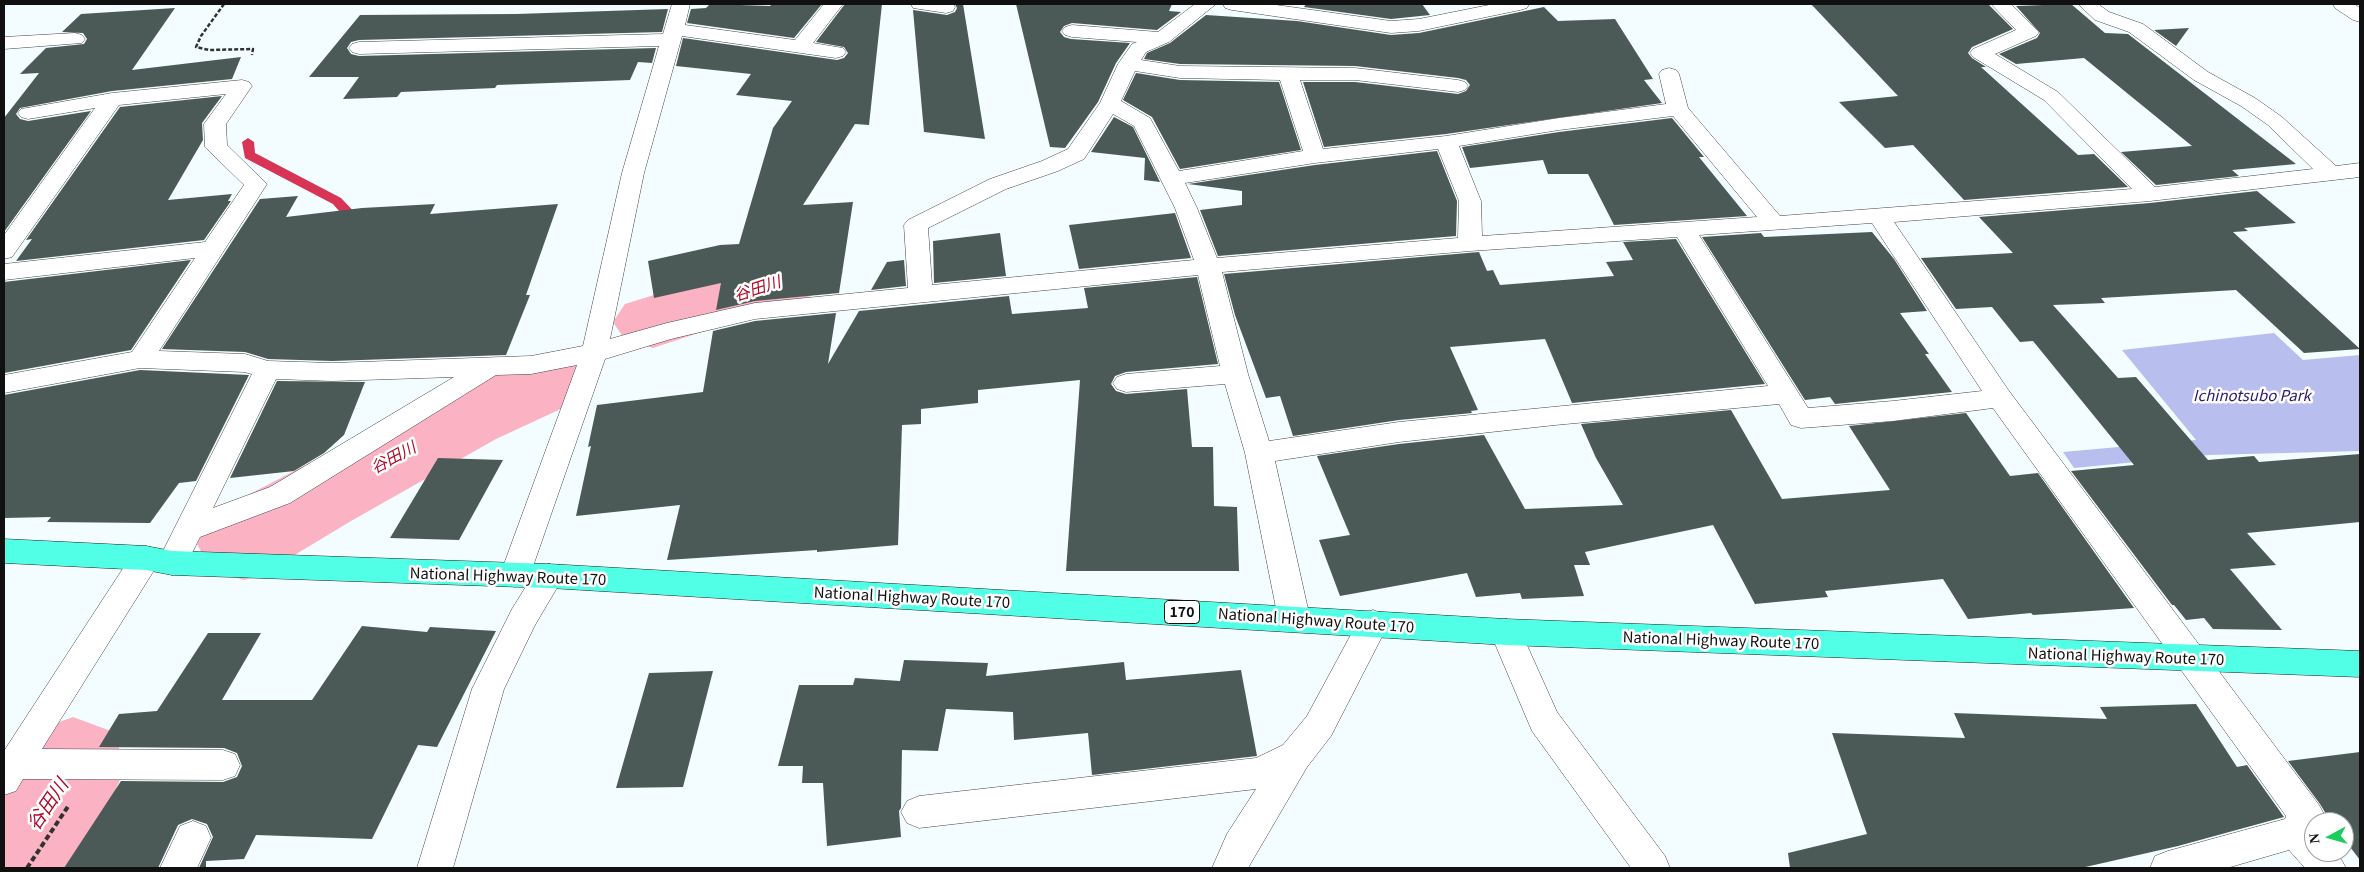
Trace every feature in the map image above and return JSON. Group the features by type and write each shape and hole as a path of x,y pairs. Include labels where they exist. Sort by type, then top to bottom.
{"highway":[{"name":"National Highway Route 170","path":"4,551 160,560 549,576 1294,618 1506,632 2360,664"}],"street":[{"path":"515,575 594,353 633,174 681,4"},
{"path":"800,47 834,4"},
{"path":"920,4 946,7"},
{"path":"920,296 920,264 916,225 998,184 1050,166 1076,154 1110,103 1128,64 1140,48 1162,38 1208,4"},
{"path":"1232,4 1391,27 1419,25 1520,4"},
{"path":"2000,4 2029,32 1980,53 2051,96 2150,194"},
{"path":"2087,4 2102,16 2136,28 2201,76 2248,102 2275,121 2332,174"},
{"path":"2342,4 2360,16"},
{"path":"1072,31 1162,38"},
{"path":"359,48 672,35 836,52"},
{"path":"4,43 75,39"},
{"path":"1128,64 1180,72 1288,75 1355,74 1458,86"},
{"path":"1669,74 1678,109 1774,222"},
{"path":"1288,75 1314,156"},
{"path":"28,113 112,99 242,86 215,124 216,147 256,184 140,359"},
{"path":"4,252 112,99"},
{"path":"1110,103 1143,122 1186,208 1208,266 1235,374 1259,453 1294,618"},
{"path":"1170,179 1314,156 1446,142 1559,124 1678,109"},
{"path":"1446,142 1470,201 1470,244"},
{"path":"4,384 140,359 245,363 267,370 332,372 531,365 594,353 667,331 755,311 1208,266 1470,244 1879,216 2150,194 2360,170"},
{"path":"1879,216 2000,398 2189,658 2307,816 2296,832 2168,868"},
{"path":"1682,228 1801,418 1894,412 2000,398"},
{"path":"4,272 213,249"},
{"path":"189,529 280,495 490,367"},
{"path":"10,772 160,560 189,529 267,370"},
{"path":"1126,383 1235,374"},
{"path":"1259,453 1399,432 1516,419 1787,394"},
{"path":"435,868 488,689 523,618 549,576"},
{"path":"1230,868 1240,846 1295,756 1319,726 1373,623"},
{"path":"1506,632 1544,721 1652,868"},
{"path":"919,812 1259,774 1295,756"},
{"path":"10,772 96,764 223,765"},
{"path":"2296,832 2328,868"}],"path":[{"path":"27,868 96,764"}],"green space":[{"name":"Ichinotsubo Park","path":"2274,333 2303,360 2360,355 2360,451 2209,455 2074,468 2063,452 2196,440 2122,350"}],"building":[{"path":"710,4 770,6 772,4 822,4 794,38 687,23 691,9 706,8"},
{"path":"845,4 882,4 869,125 855,124 803,205 853,202 839,293 755,301 716,310 721,283 654,298 648,261 720,245 739,244 773,128 792,101 736,95 751,74 676,66 683,38 837,60 844,58 848,53 844,47 816,42"},
{"path":"955,4 963,4 985,139 924,132 913,10 947,15 955,12 957,8"},
{"path":"1016,4 1172,4 1169,11 1181,12 1157,30 1072,23 1064,26 1060,32 1064,37 1071,39 1130,43 1116,63 1098,102 1065,148 1050,147"},
{"path":"1306,4 1422,4 1430,15 1391,19 1304,7"},
{"path":"1811,4 1988,4 2013,29 1972,47 1968,53 1986,67 1981,67 2078,155 2094,154 2128,187 1964,200 1913,145 1885,148 1839,102 1898,96"},
{"path":"2071,4 2105,33 2128,34 2296,164 2232,170 2239,176 2156,185 2121,152 2192,146 2084,58 2016,64 1999,54 2037,38 2040,33 2016,6"},
{"path":"1544,7 1558,21 1615,19 1653,79 1644,80 1662,103 1446,134 1324,147 1303,82 1355,82 1458,94 1466,91 1470,85 1466,80 1458,78 1355,66 1180,64 1144,59 1147,53 1170,43 1206,15 1297,21 1391,35 1419,33"},
{"path":"175,8 132,70 241,57 232,79 112,91 20,108 16,114 20,119 28,121 91,111 4,232 4,118 39,73 20,74 46,48 84,44 87,39 83,33 62,32 81,14"},
{"path":"668,9 662,32 359,40 351,42 347,48 351,54 359,56 656,48 652,63 638,62 630,80 497,85 495,88 401,92 397,97 343,99 359,77 309,77 360,15 516,14"},
{"path":"2189,28 2176,46 2154,30"},
{"path":"1136,73 1180,80 1279,82 1301,150 1180,169 1152,117 1123,100"},
{"path":"222,96 202,123 203,140 168,200 232,194 228,201 231,201 204,240 16,261 32,239 26,240 120,107"},
{"path":"1114,117 1133,127 1160,182 1144,180 1145,158 1091,152"},
{"path":"1672,118 1704,157 1699,157 1747,216 1614,225 1588,174 1548,174 1543,160 1470,168 1462,147 1559,132"},
{"path":"1437,151 1457,201 1456,236 1218,256 1200,210 1242,205 1242,191 1188,184 1315,165"},
{"path":"2257,191 2296,223 2244,228 2248,231 2233,232 2360,349 2304,353 2236,290 2101,298 2105,303 2053,305 2118,378 2136,377 2208,460 2254,456 2259,462 2360,454 2360,522 2247,533 2276,565 2230,569 2282,630 2213,629 2204,618 2186,620 2172,605 2071,471 2134,465 2033,341 2020,342 1992,307 1956,309 1921,258 2013,253 1979,217 2150,203"},
{"path":"298,196 286,217 362,208 435,204 430,214 558,204 526,295 530,295 506,355 332,361 268,359 245,352 162,349 260,199"},
{"path":"1175,213 1191,258 1079,269 1069,225"},
{"path":"1872,232 1894,259 1927,311 1900,313 1929,354 1925,354 1952,392 1835,404 1830,397 1805,400 1702,237 1761,233 1764,237"},
{"path":"1000,233 1006,276 934,283 933,241"},
{"path":"1676,239 1765,384 1572,403 1545,339 1450,347 1478,410 1471,411 1472,413 1399,420 1293,436 1280,396 1266,398 1235,315 1224,274 1479,252 1487,271 1493,270 1500,285 1614,276 1606,262 1633,260 1623,242"},
{"path":"191,260 131,350 4,373 4,282"},
{"path":"904,260 906,286 871,290 887,262"},
{"path":"1197,277 1218,364 1126,372 1115,376 1111,384 1116,391 1126,394 1187,389 1192,447 1213,447 1214,506 1237,507 1239,571 1066,571 1080,380 978,390 978,403 921,409 921,424 902,425 898,545 817,552 817,550 667,560 680,505 576,516 591,446 588,447 597,405 703,392 713,331 755,321 836,313 828,364 859,311 1009,296 1012,314 1088,308 1084,288"},
{"path":"140,370 249,375 196,481 179,483 150,523 47,522 51,517 4,518 4,395"},
{"path":"277,381 365,382 344,435 324,453 294,471 230,478"},
{"path":"1731,410 1782,499 1890,490 1849,426 1966,413 2010,476 2038,473 2134,608 2033,615 2031,613 1968,619 1943,579 1825,591 1828,597 1755,604 1713,525 1585,552 1590,565 1574,565 1584,596 1522,599 1520,593 1476,597 1467,573 1340,596 1319,540 1350,535 1317,456 1399,444 1484,435 1525,509 1623,505 1596,458 1581,424"},
{"path":"438,458 503,460 459,540 390,538"},
{"path":"362,626 427,632 430,627 496,631 437,747 418,745 372,839 256,835 244,859 206,861 206,868 199,868 213,837 207,824 192,819 178,825 158,868 64,868 121,781 223,782 237,777 242,766 237,753 224,748 99,747 119,714 157,711 208,633 261,633 222,700 312,700"},
{"path":"904,660 988,663 986,676 1124,662 1126,680 1241,670 1257,756 1092,775 1088,733 1014,740 1013,712 946,709 938,751 902,750 901,808 899,811 901,837 827,846 823,783 802,783 803,766 778,766 799,685 853,685 855,678 900,681"},
{"path":"713,671 683,787 616,788 649,673"},
{"path":"2196,704 2237,767 2247,765 2284,817 2178,846 2081,868 1790,868 1788,853 1867,834 1832,733 1965,738 1954,713 2107,719 2100,707"},
{"path":"2360,752 2360,860 2354,852 2354,812 2325,812 2288,761"}],"waterway":[{"name":"谷田川","path":"248,142 249,155 337,201 357,224"},
{"name":"谷田川","path":"653,322 805,272"},
{"name":"谷田川","path":"244,544 260,531 319,497 466,418 549,381"},
{"name":"谷田川","path":"4,867 73,765"}]}
